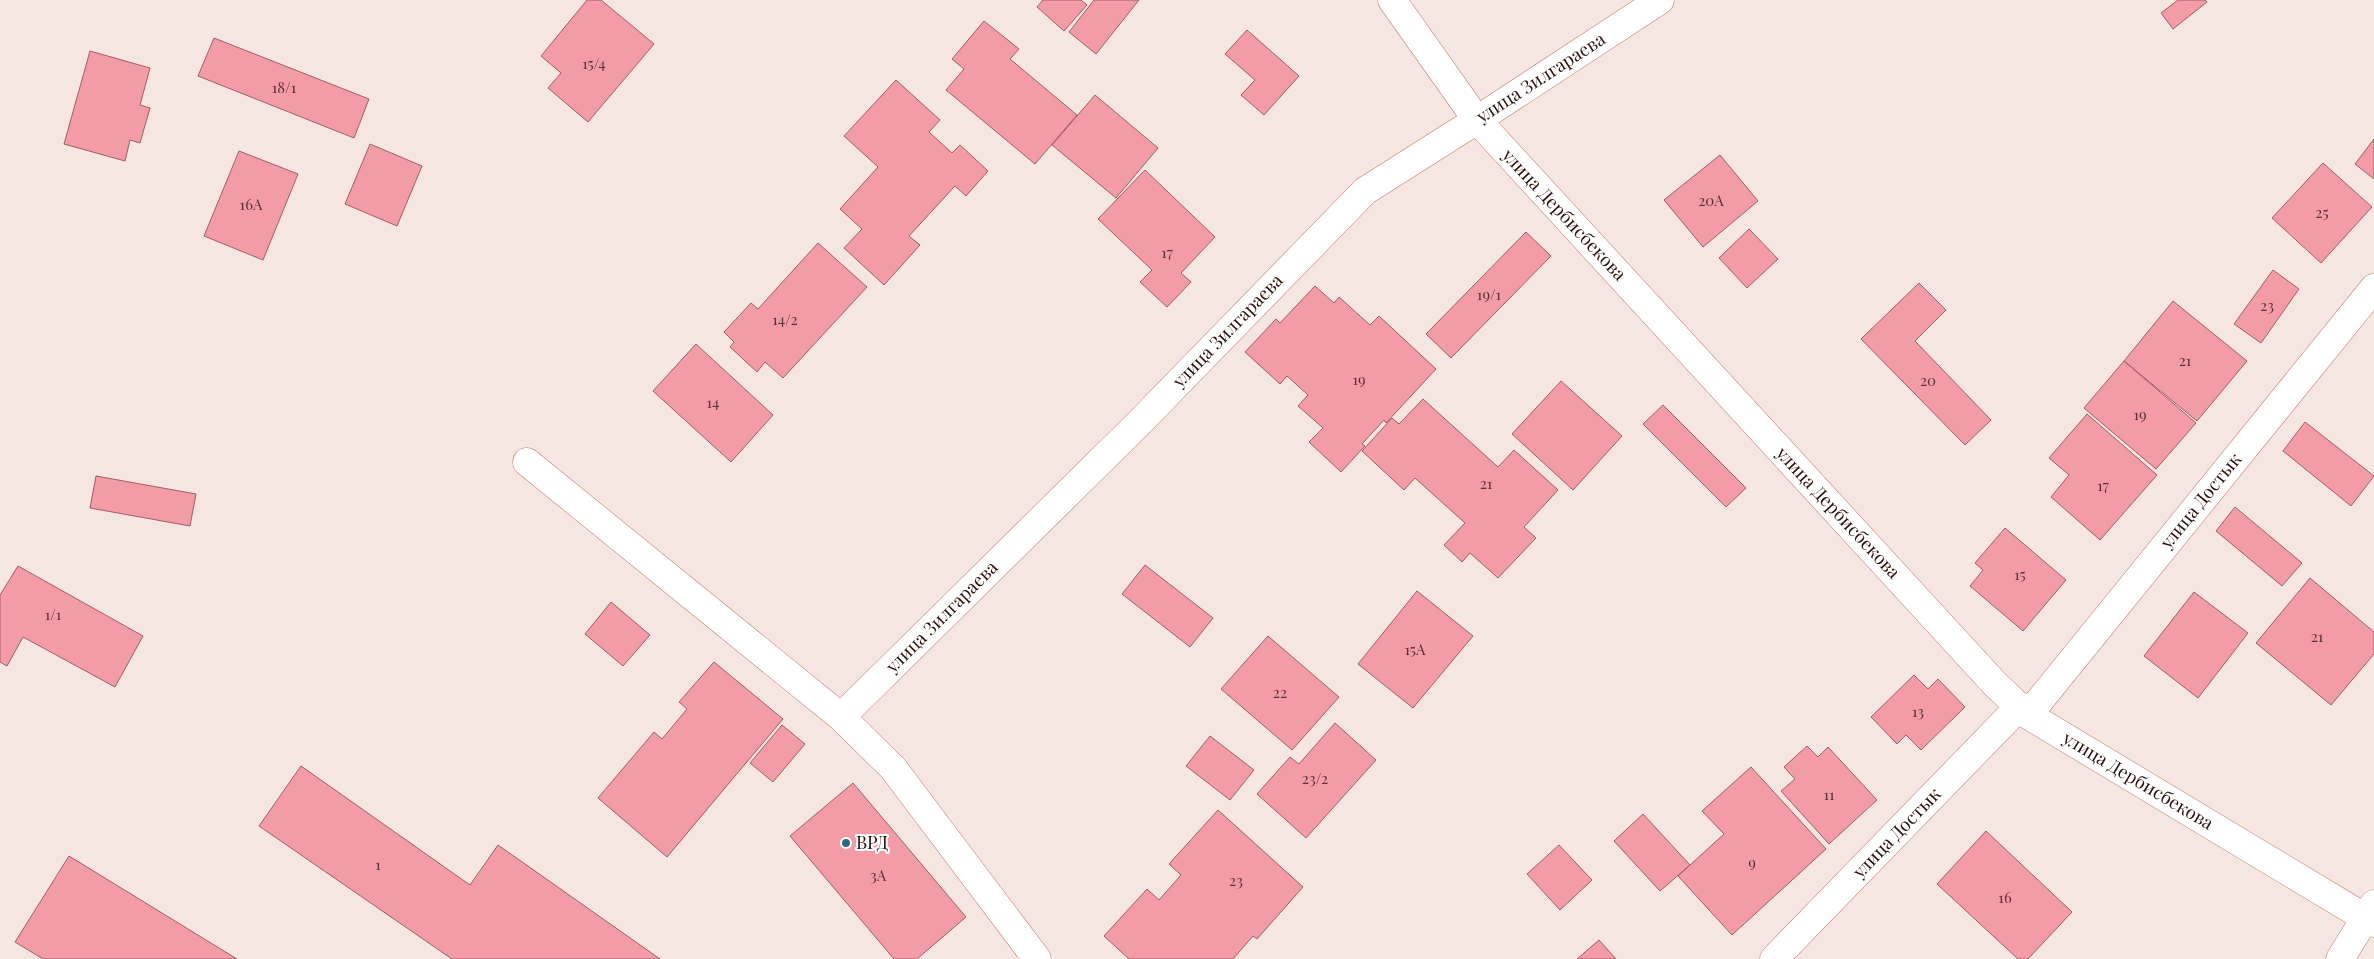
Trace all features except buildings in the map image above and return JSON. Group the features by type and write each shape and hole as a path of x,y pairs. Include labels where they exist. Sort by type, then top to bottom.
{"street":[{"name":"улица Дербисбекова","path":"1392,0 1477,120 1996,684 2024,711 2371,915"},
{"name":"улица Зилгараева","path":"841,717 1139,423 1365,191 1660,0"},
{"name":"улица Достык","path":"1774,959 2024,711 2374,288"},
{"path":"527,462 841,717 893,768 1037,959"},
{"path":"2340,959 2371,915"}],"place":[{"name":"ВРД","path":"846,843"}]}
